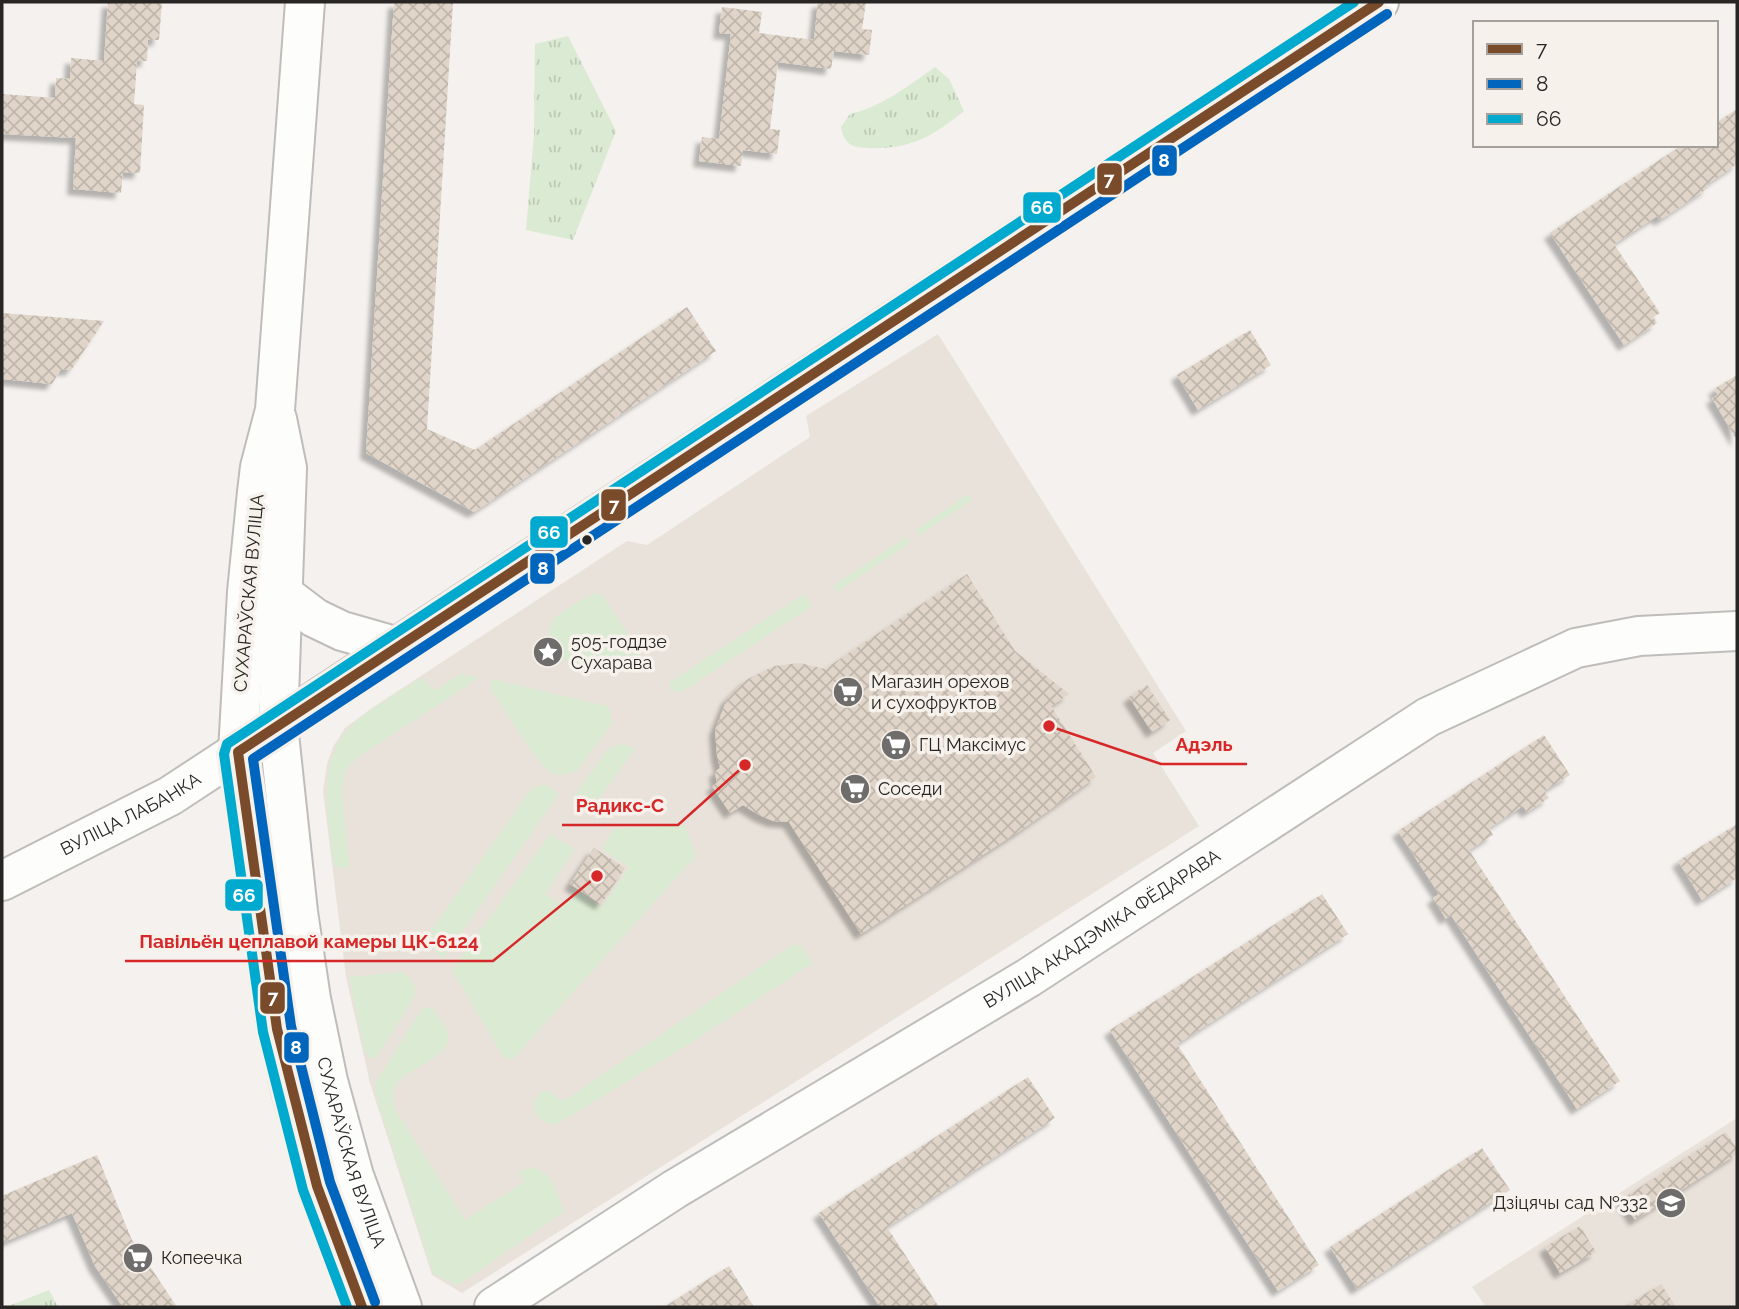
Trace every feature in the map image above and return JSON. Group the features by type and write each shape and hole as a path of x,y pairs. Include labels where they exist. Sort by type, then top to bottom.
{"main road":[{"name":"СУХАРАЎСКАЯ ВУЛІЦА","path":"305,2 275,410 260,467 257,492 247,592 238,751 274,1006 291,1090 317,1185 362,1307"},
{"name":"ВУЛІЦА ЛАБАНКА","path":"2,881 170,796 1379,2"},
{"name":"СУХАРАЎСКАЯ ВУЛІЦА","path":"275,410 287,468 278,725 298,912 311,999 328,1081 354,1176 402,1307"},
{"path":"282,593 315,618 342,631 398,648"},
{"name":"ВУЛІЦА АКАДЭМІКА ФЁДАРАВА","path":"494,1307 675,1189 1028,978 1427,717 1576,648 1639,636 1737,631"},
{"path":"170,796 194,796 212,801 229,811 252,843"}],"shaded area":[{"path":"938,334 1186,731 1153,753 1199,826 462,1293 432,1275 370,1083 346,977 323,791 333,747 345,728 372,708 627,541 647,545 810,437 806,416"},
{"name":"Дзіцячы сад №332","path":"1737,1118 1737,1307 1486,1307 1472,1287"}],"green space":[{"path":"568,36 616,131 573,240 526,230 534,135 535,44"},
{"path":"935,67 949,79 964,111 930,135 908,144 867,148 857,147 846,141 841,127 850,114 884,101"},
{"path":"968,494 972,500 920,535 916,530"},
{"path":"906,537 910,543 837,592 833,586"},
{"path":"596,593 603,596 641,653 638,659 612,668 600,667 558,658 551,651 548,637 554,619"},
{"path":"804,594 812,606 682,692 670,690 670,682"},
{"path":"460,674 477,677 358,757 346,770 343,802 350,867 334,868 327,779 337,746 354,723 422,677 435,691"},
{"path":"491,679 607,706 612,723 577,771 564,775 553,774 544,767 520,734 492,691"},
{"path":"618,745 635,749 589,812 572,799 609,748"},
{"path":"544,784 559,794 443,959 425,939 532,788"},
{"path":"685,825 696,856 514,1058 508,1060 502,1055 452,970 550,834 575,849 545,894 563,906 574,888 602,907 629,867 602,849 614,829"},
{"path":"792,945 801,945 813,963 686,1046 557,1124 548,1123 537,1115 534,1103 542,1093 550,1090 557,1099 567,1099"},
{"path":"403,972 413,982 415,996 376,1058 371,1059 365,1052 349,977"},
{"path":"431,1007 447,1030 449,1040 438,1055 400,1080 394,1090 394,1103 395,1109 465,1220 524,1182 518,1172 528,1169 544,1172 558,1194 564,1212 458,1285 433,1274 375,1092 376,1082 422,1009"},
{"path":"49,1290 58,1307 6,1307"}],"building":[{"path":"108,2 162,2 159,40 148,40 147,61 137,61 134,104 144,105 140,173 123,172 121,193 73,189 76,138 2,134 2,94 55,98 56,78 70,79 71,58 104,61"},
{"path":"394,2 453,2 427,429 475,450 687,307 716,351 474,512 366,453"},
{"path":"818,2 866,2 862,29 872,30 869,55 834,51 831,69 778,62 770,129 780,130 777,154 743,150 741,166 699,161 702,137 719,139 731,34 719,33 722,7 762,12 759,33 814,40"},
{"path":"1737,109 1737,164 1706,185 1708,188 1660,220 1657,216 1614,244 1660,313 1653,317 1657,323 1624,345 1550,233 1679,147 1718,147 1718,122"},
{"path":"2,313 104,321 71,370 61,369 52,384 2,379"},
{"path":"1250,330 1271,365 1198,410 1177,375"},
{"path":"1737,375 1737,441 1712,398 1718,395 1714,389"},
{"name":"ГЦ Максімус","path":"967,574 1015,651 1069,694 1051,706 1096,777 1021,830 861,934 789,822 773,821 743,805 730,813 712,786 717,783 715,772 720,768 715,730 727,699 746,680 774,666 800,663 825,669"},
{"path":"1147,685 1170,720 1152,732 1129,697"},
{"path":"1544,735 1570,775 1544,791 1549,798 1527,812 1523,806 1489,828 1493,835 1469,850 1620,1081 1577,1109 1451,915 1446,919 1433,898 1439,894 1398,831"},
{"path":"1737,824 1737,878 1702,900 1678,861"},
{"path":"594,848 625,868 601,904 570,884"},
{"path":"1322,894 1348,934 1177,1044 1319,1265 1278,1291 1110,1030"},
{"path":"1028,1077 1055,1118 887,1227 939,1307 880,1307 819,1213"},
{"path":"1726,1132 1737,1149 1737,1154 1635,1220 1622,1199"},
{"path":"1482,1148 1510,1190 1357,1289 1330,1247"},
{"path":"97,1155 131,1238 177,1307 123,1307 95,1266 72,1213 2,1243 2,1196"},
{"path":"1580,1226 1596,1252 1560,1273 1545,1247"},
{"path":"729,1266 754,1307 664,1307"},
{"path":"1661,1284 1676,1307 1624,1307"}],"transit line":[{"name":"66","path":"347,1307 303,1190 263,1032 224,754 227,744 1354,2"},
{"name":"7","path":"362,1307 317,1186 277,1029 238,752 1379,2"},
{"name":"8","path":"375,1302 330,1182 291,1026 253,759 1387,14"}],"place":[{"name":"505-годдзе Сухарава","path":"548,652"},
{"name":"Магазин орехов и сухофруктов","path":"848,692"},
{"name":"Адэль","path":"1049,726"},
{"name":"ГЦ Максімус","path":"896,745"},
{"name":"Радикс-С","path":"745,765"},
{"name":"Соседи","path":"855,789"},
{"name":"Павільён цеплавой камеры ЦК-6124","path":"597,876"},
{"name":"Дзіцячы сад №332","path":"1671,1203"},
{"name":"Копеечка","path":"138,1258"}]}
